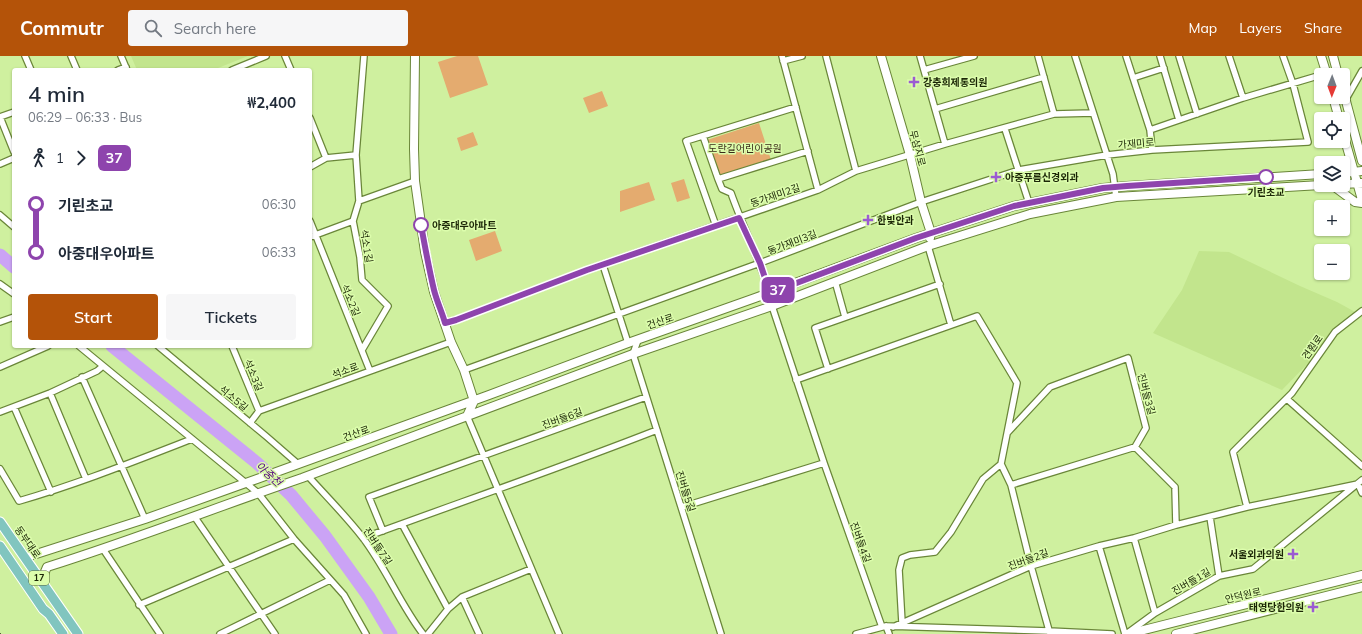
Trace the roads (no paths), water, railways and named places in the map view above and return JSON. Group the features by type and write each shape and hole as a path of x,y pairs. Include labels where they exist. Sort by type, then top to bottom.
{"main road":[{"name":"동부대로","path":"0,522 78,634"},
{"name":"17","path":"0,546 43,609 49,614 63,634"},
{"path":"43,609 45,617 57,634"}],"street":[{"path":"25,56 30,68"},
{"path":"71,56 76,68"},
{"path":"121,56 126,68"},
{"path":"237,68 266,56"},
{"path":"285,56 290,68"},
{"name":"석소1길","path":"362,350 388,306 362,280 354,221 359,201 356,155 364,56"},
{"path":"415,56 415,181 425,252 434,292 474,400 467,416 559,634"},
{"path":"802,56 783,58 818,190"},
{"path":"826,56 856,171"},
{"name":"무삼지로","path":"881,56 910,154 921,202 931,233"},
{"path":"920,56 945,144"},
{"path":"924,70 974,56"},
{"path":"1038,56 1054,114"},
{"name":"가재미로","path":"1075,56 1108,155 1152,150 1308,142 1293,84"},
{"path":"1126,56 1150,130 1152,150"},
{"path":"1160,56 1179,120"},
{"path":"1179,56 1196,114"},
{"path":"1229,56 1243,98"},
{"path":"1283,56 1293,84"},
{"path":"1321,56 1323,68"},
{"path":"1333,56 1336,68"},
{"path":"247,64 249,68"},
{"path":"1134,78 1164,68"},
{"path":"1350,92 1362,71"},
{"path":"935,109 1044,77"},
{"path":"1150,130 1243,98 1314,78"},
{"path":"1347,104 1362,161"},
{"path":"716,226 686,141 796,107"},
{"path":"12,113 0,117 12,147"},
{"name":"동가재미2길","path":"445,323 603,264 818,190 856,171 910,154 1005,129 1054,114 1093,113"},
{"path":"312,123 326,158"},
{"path":"1005,129 1029,203"},
{"path":"703,136 722,189 731,193 739,218 773,292 772,306"},
{"path":"1341,192 1355,202 1362,201 1358,172 1349,148"},
{"path":"718,180 808,152"},
{"path":"312,166 326,158 356,155"},
{"path":"1108,155 1113,174 1116,197"},
{"name":"동가재미3길","path":"464,370 760,263 921,202 1019,170 1108,155"},
{"path":"0,164 12,159"},
{"name":"건산로","path":"22,553 30,556 145,519 628,343 773,292 931,233 1014,206 1103,188 1314,174"},
{"path":"359,201 415,181"},
{"path":"1350,184 1360,183"},
{"path":"41,580 47,567 305,477 633,354 772,306 928,246 1030,214 1116,197 1314,185"},
{"path":"0,215 12,225"},
{"path":"313,236 354,221"},
{"path":"931,233 928,246 951,326"},
{"name":"석소2길","path":"313,236 370,372"},
{"path":"603,264 628,343"},
{"path":"835,281 845,317"},
{"path":"0,284 12,293"},
{"path":"828,369 815,328 940,284"},
{"name":"진버들4길","path":"772,306 824,462 884,626 889,634"},
{"name":"견훤로","path":"1287,399 1335,332 1361,311"},
{"path":"796,380 977,316 1017,383 1001,464 983,480 951,532 935,552 910,555 902,558 899,570 902,623"},
{"path":"0,322 12,318"},
{"path":"633,354 638,340"},
{"name":"석소로","path":"259,411 452,342"},
{"path":"0,368 44,348"},
{"path":"81,348 246,483 261,492 294,539 344,595 366,634"},
{"name":"석소5길","path":"160,348 250,423 296,465"},
{"name":"석소3길","path":"233,348 259,411"},
{"name":"진버들5길","path":"633,354 721,634"},
{"name":"진버들3길","path":"1008,432 1050,387 1128,358 1146,428 1135,447"},
{"path":"0,412 50,393 97,371 103,366"},
{"path":"82,377 145,519"},
{"path":"50,393 86,479"},
{"name":"진버들6길","path":"383,531 369,497 646,397"},
{"path":"1247,507 1233,452 1287,399 1362,466"},
{"path":"14,406 52,492"},
{"path":"250,423 259,411"},
{"path":"363,538 578,461 657,430"},
{"path":"0,469 19,501 52,492 192,439"},
{"path":"1011,485 1135,447 1175,487 1176,525"},
{"path":"682,508 824,462"},
{"path":"1001,464 1011,485 1031,566 1050,632"},
{"name":"진버들7길","path":"305,477 363,538 410,616 423,634"},
{"path":"1360,482 1362,494"},
{"name":"진버들2길","path":"893,627 1031,566 1176,525 1247,507 1360,482"},
{"name":"진버들1길","path":"1126,634 1155,613 1219,576 1253,569 1360,482"},
{"path":"194,516 275,634"},
{"path":"1210,517 1219,576"},
{"path":"402,524 448,609"},
{"path":"1134,538 1155,613"},
{"path":"139,605 294,539"},
{"path":"1098,546 1126,634"},
{"path":"102,549 160,634"},
{"path":"428,634 448,609 462,597 531,570"},
{"name":"안덕원로","path":"1126,634 1362,575"},
{"path":"220,634 330,580"},
{"path":"1176,634 1362,587"},
{"path":"462,597 479,634"},
{"path":"856,634 884,626 1112,634"}],"waterway":[{"name":"아중천","path":"0,255 12,265"},
{"name":"아중천","path":"114,348 257,463 291,495 325,536 369,597 391,634"}],"place":[{"name":"강충희제통의원","path":"914,82"},
{"name":"아중푸름신경외과","path":"996,177"},
{"name":"기린초교","path":"1266,177"},
{"name":"한빛안과","path":"868,220"},
{"name":"아중대우아파트","path":"421,225"},
{"name":"서울외과의원","path":"1293,554"},
{"name":"태영당한의원","path":"1313,607"}],"park label":[{"name":"도란길어린이공원","path":"745,148"}]}
